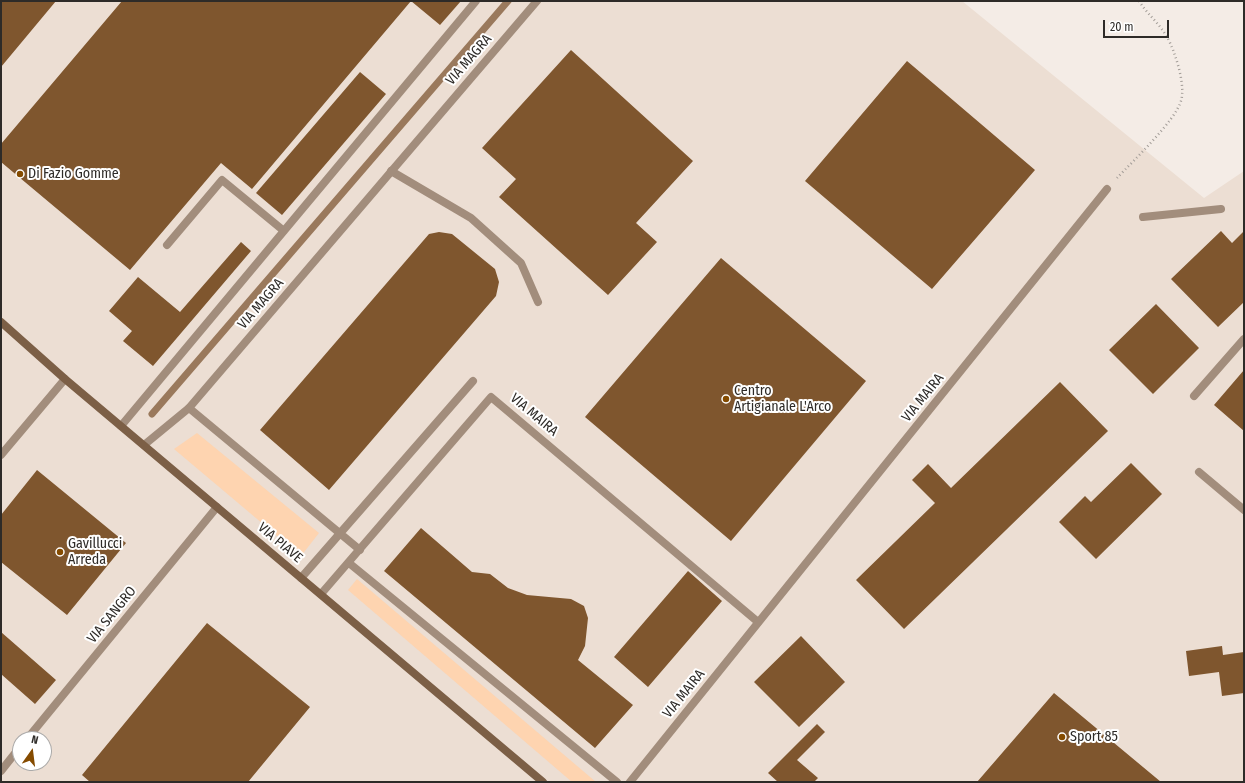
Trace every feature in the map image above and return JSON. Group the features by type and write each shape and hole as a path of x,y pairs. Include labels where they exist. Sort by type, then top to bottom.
{"main road":[{"name":"VIA PIAVE","path":"1,322 65,379 543,782"}],"street":[{"path":"121,426 476,1"},
{"name":"VIA MAGRA","path":"144,445 189,408 537,1"},
{"path":"391,172 471,218 521,263 538,302"},
{"path":"167,245 222,180 284,231"},
{"name":"VIA MAIRA","path":"630,782 1108,189"},
{"path":"1143,217 1221,209"},
{"path":"1194,396 1244,339"},
{"path":"1,456 65,379"},
{"path":"301,578 473,381"},
{"name":"VIA MAIRA","path":"321,594 491,396 758,622"},
{"path":"189,408 360,550"},
{"path":"1199,472 1244,510"},
{"name":"VIA SANGRO","path":"34,731 217,507"},
{"path":"349,563 617,782"},
{"path":"1,771 12,757"}],"path":[{"path":"1108,189 1171,119 1181,101 1182,83 1177,63 1167,36 1139,1"}],"shaded area":[{"path":"1,1 962,1 1204,198 1244,171 1244,782 1,782"},
{"path":"197,433 319,533 301,556 174,449"},
{"path":"357,579 596,782 572,782 348,590"}],"building":[{"path":"1,1 56,1 1,67"},
{"path":"122,1 411,1 252,189 221,163 130,270 1,162 1,144"},
{"path":"411,1 461,1 440,25"},
{"path":"571,50 693,161 636,223 657,242 608,295 499,197 516,179 482,148"},
{"path":"907,61 1035,170 932,289 805,181"},
{"path":"360,72 386,94 282,215 256,193"},
{"path":"1221,231 1232,243 1244,231 1244,302 1218,327 1171,279"},
{"path":"439,232 452,234 495,269 499,282 496,296 329,490 260,430 429,234"},
{"path":"241,242 251,251 153,366 123,341 132,331 109,311 138,277 180,312"},
{"name":"Centro Artigianale L'Arco","path":"721,258 866,381 731,541 585,417"},
{"path":"1156,304 1199,348 1153,394 1109,350"},
{"path":"1244,370 1244,431 1214,405"},
{"path":"1060,382 1108,431 904,629 856,580 935,503 912,480 928,464 951,488"},
{"path":"1131,463 1162,494 1096,559 1059,522 1085,496 1091,502"},
{"name":"Gavillucci Arreda","path":"37,470 126,543 67,615 1,562 1,515"},
{"path":"421,528 472,572 490,574 508,588 527,595 571,599 584,606 588,618 585,646 578,660 633,705 595,748 384,571"},
{"path":"688,571 722,601 648,687 614,657"},
{"path":"207,623 310,707 248,782 90,782 82,775"},
{"path":"1,632 56,680 35,704 1,674"},
{"path":"801,636 845,682 799,727 754,682"},
{"path":"1222,646 1223,655 1244,652 1244,693 1222,696 1219,672 1189,676 1186,651"},
{"name":"Sport 85","path":"1054,693 1161,782 977,782"},
{"path":"817,724 825,732 797,760 818,778 814,782 778,782 768,773"}],"waterway":[{"path":"152,414 508,1"}],"place":[{"name":"Di Fazio Gomme","path":"20,174"},
{"name":"Centro Artigianale L'Arco","path":"726,399"},
{"name":"Gavillucci Arreda","path":"60,552"},
{"name":"Sport 85","path":"1062,737"}]}
